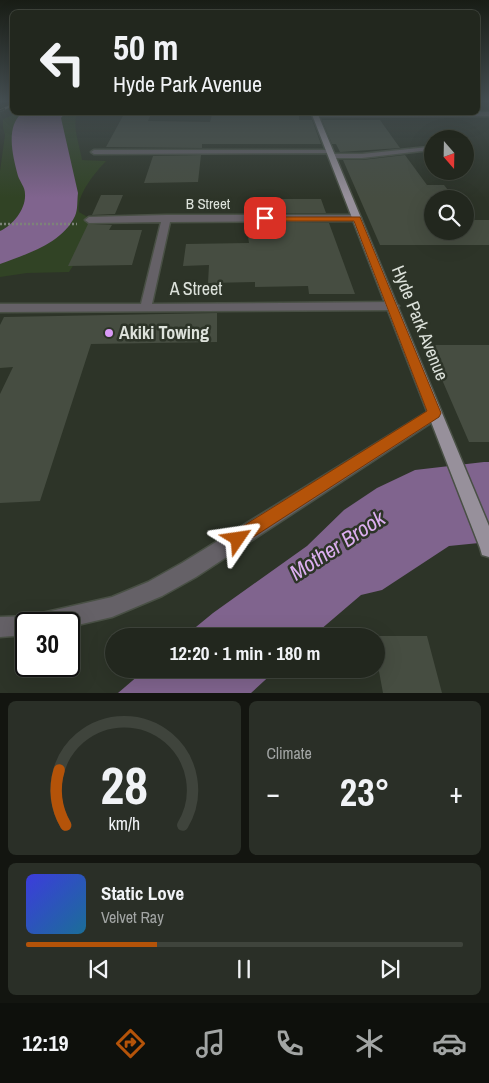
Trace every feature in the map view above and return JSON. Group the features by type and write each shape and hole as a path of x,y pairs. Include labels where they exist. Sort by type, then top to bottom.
{"main road":[{"name":"Hyde Park Avenue","path":"323,133 489,548"}],"street":[{"path":"94,152 331,154 362,156 424,149"},
{"path":"146,307 166,218"},
{"name":"B Street","path":"89,220 357,218"},
{"name":"A Street","path":"0,308 393,306"},
{"path":"80,614 112,607 155,589 189,570 435,413"},
{"path":"0,627 15,626"}],"path":[{"path":"2,224 79,224"}],"green space":[{"path":"5,133 77,133 82,160 106,161 87,185 80,199 79,212 96,222 80,255 69,272 27,273 0,277 0,171"}],"water":[{"path":"64,133 78,193 77,211 69,226 52,241 32,252 0,264 0,231 10,225 18,216 25,200 25,191 18,176 14,160 12,134"},
{"name":"Mother Brook","path":"489,462 489,542 449,546 382,590 361,595 322,628 195,628 307,546 344,510 377,488 415,470"},
{"path":"136,678 267,678 251,693 118,693"}],"building":[{"path":"113,133 317,133 321,144 202,144 202,148 106,147"},
{"path":"328,133 390,133 400,148 340,152 336,144 332,144"},
{"path":"201,155 198,182 144,183 153,156"},
{"path":"405,155 427,185 444,185 448,190 424,190 424,240 474,240 474,220 489,220 489,245 380,245 343,160 362,160"},
{"path":"101,195 123,195 115,214 92,215"},
{"path":"253,199 321,199 326,213 254,213"},
{"path":"255,223 329,223 355,294 309,294 308,286 255,287 255,282 208,283 209,265 183,266 186,244 249,243 247,230 256,230"},
{"path":"88,224 112,225 109,230 142,230 132,265 68,266"},
{"path":"217,313 217,342 91,344 40,501 0,503 0,394 13,367 0,368 0,325 4,317"},
{"path":"427,345 489,345 489,442 469,442"},
{"path":"385,636 427,636 442,693 383,693 380,678 385,678"}],"place":[{"name":"Akiki Towing","path":"109,333"}],"route":[{"path":"238,539 435,413 357,218 265,218"}]}
